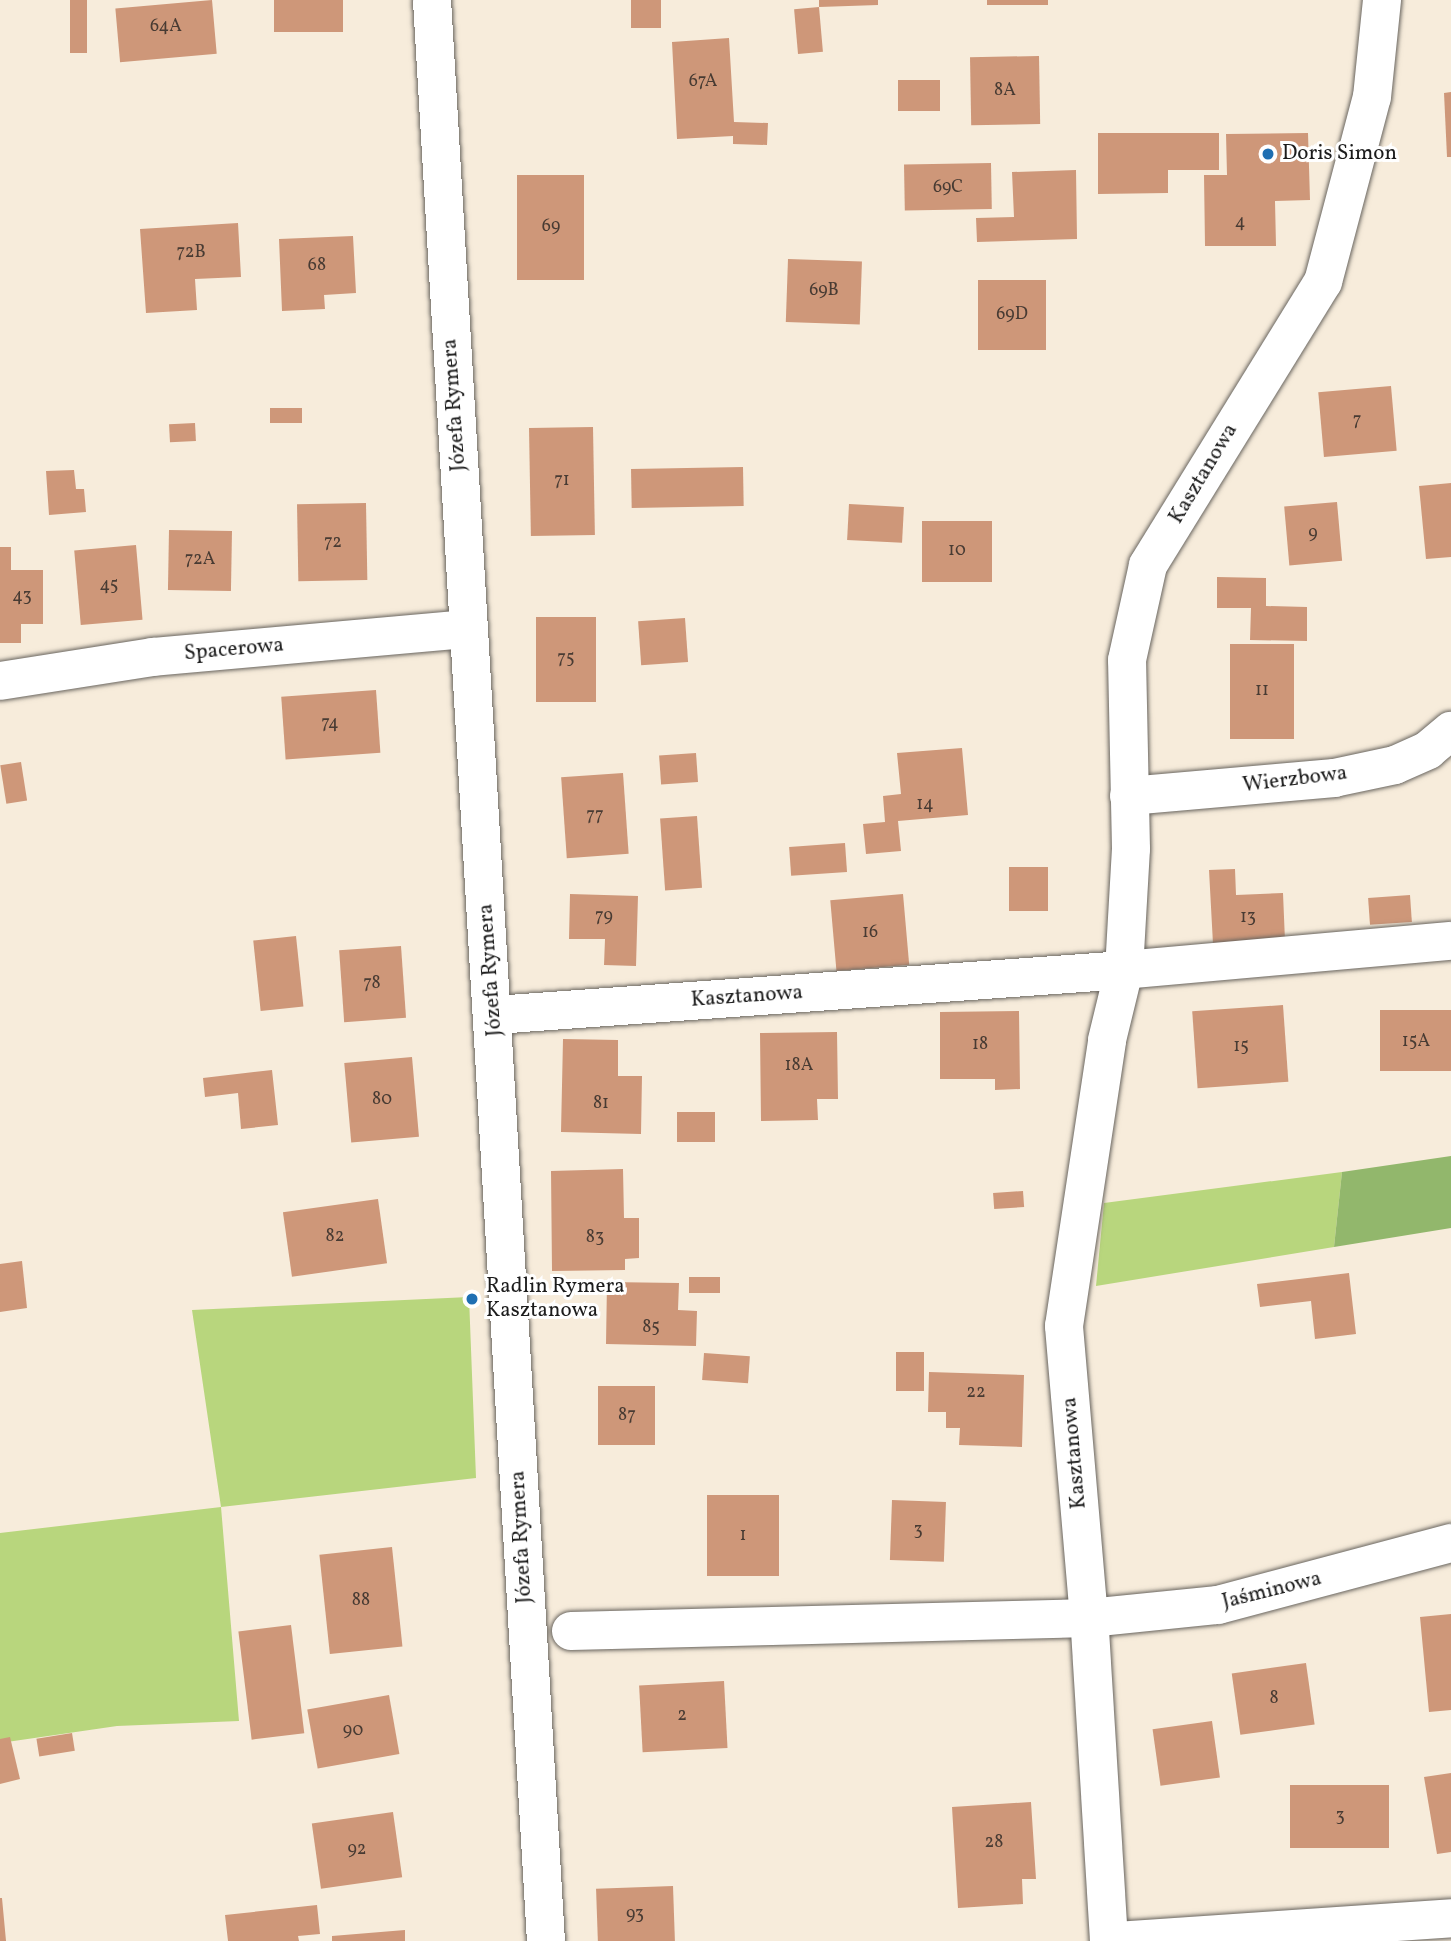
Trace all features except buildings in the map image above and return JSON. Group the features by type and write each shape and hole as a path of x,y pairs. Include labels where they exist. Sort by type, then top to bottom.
{"street":[{"name":"Józefa Rymera","path":"432,0 495,1015 546,1941"},
{"name":"Kasztanowa","path":"1109,1941 1089,1618 1064,1326 1107,1040 1124,970 1129,796 1127,660 1148,565 1323,282 1372,97 1382,0"},
{"name":"Spacerowa","path":"0,681 153,657 469,629"},
{"name":"Wierzbowa","path":"1129,796 1346,775 1395,765 1428,750 1451,732"},
{"name":"Kasztanowa","path":"495,1015 1124,970 1451,941"},
{"name":"Jaśminowa","path":"571,1631 1089,1618 1218,1605 1451,1544"},
{"path":"1117,1941 1451,1918"}],"green space":[{"path":"1451,1156 1451,1228 1334,1247 1342,1172"},
{"path":"1342,1172 1334,1247 1096,1286 1104,1203"},
{"path":"469,1297 476,1478 221,1507 192,1310"},
{"path":"221,1507 239,1721 117,1726 0,1743 0,1533"}],"place":[{"name":"Doris Simon","path":"1268,154"},
{"name":"Radlin Rymera Kasztanowa","path":"472,1299"}]}
